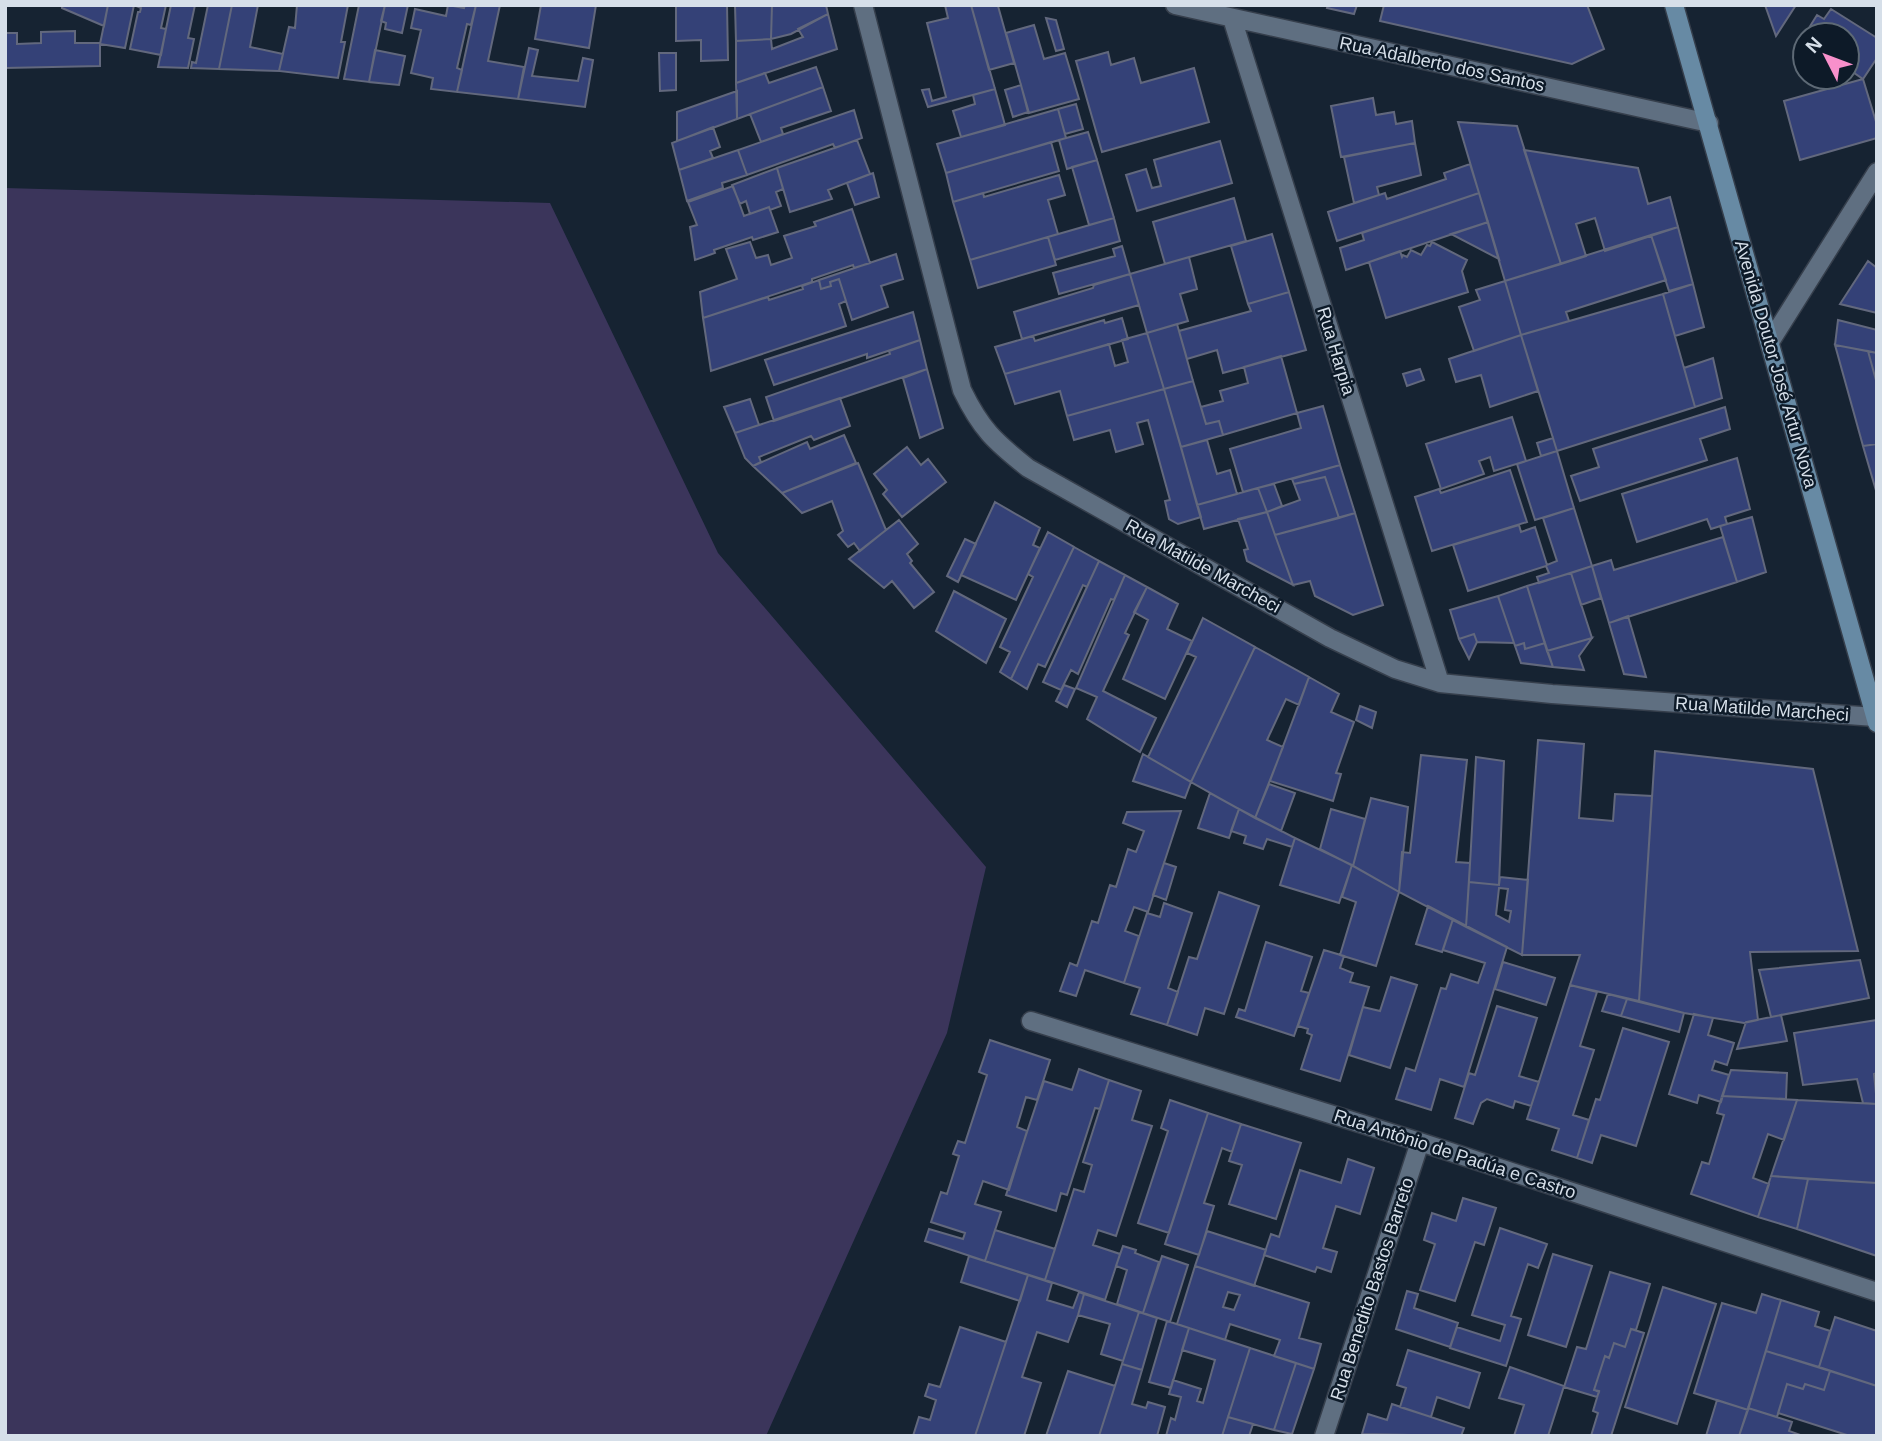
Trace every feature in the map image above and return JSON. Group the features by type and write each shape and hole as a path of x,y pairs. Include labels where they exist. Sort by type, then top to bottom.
{"main road":[{"name":"Avenida Doutor José Artur Nova","path":"1674,5 1876,720"}],"street":[{"name":"Rua Matilde Marcheci","path":"863,5 962,390 974,415 994,442 1028,468 1331,638 1395,669 1440,683 1876,720"},
{"name":"Rua Adalberto dos Santos","path":"1175,5 1709,123"},
{"name":"Rua Harpia","path":"1233,18 1440,683"},
{"path":"1770,342 1877,172"},
{"name":"Rua Antônio de Padúa e Castro","path":"1031,1021 1420,1142 1877,1292"},
{"name":"Rua Benedito Bastos Barreto","path":"1324,1436 1420,1142"}],"shaded area":[{"path":"5,188 550,203 718,553 986,867 947,1033 766,1436 5,1436"}],"building":[{"path":"62,5 108,5 104,26 62,8"},
{"path":"108,5 134,5 125,48 100,44"},
{"path":"134,5 166,5 161,28 166,29 161,55 130,49 141,8"},
{"path":"171,5 195,5 188,38 194,39 188,68 158,67"},
{"path":"208,5 232,5 219,69 191,68 192,62 196,63"},
{"path":"232,5 258,5 250,47 283,54 279,71 219,69"},
{"path":"297,5 348,5 338,78 279,71 289,27 295,28"},
{"path":"359,5 385,5 369,82 344,79"},
{"path":"385,5 408,5 402,33 385,29 386,23 381,21"},
{"path":"448,5 464,8 465,5 476,5 471,25 467,24 457,68 462,70 457,92 431,89 433,78 411,73 421,30 411,28 415,9 446,16"},
{"path":"476,5 500,5 488,61 524,67 518,99 457,92"},
{"path":"541,5 596,5 589,48 535,39"},
{"path":"676,5 727,5 728,60 701,61 701,40 676,41"},
{"path":"735,5 772,5 771,39 736,41"},
{"path":"772,5 826,5 828,14 791,34 771,39"},
{"path":"945,5 971,5 995,89 928,107 922,90 929,89 932,101 946,97 927,23 948,18"},
{"path":"971,5 998,6 1014,63 989,70"},
{"path":"1328,5 1357,5 1354,14 1327,8"},
{"path":"1384,5 1587,5 1604,49 1572,64 1380,21"},
{"path":"1765,5 1796,5 1776,36"},
{"path":"1831,9 1850,21 1813,21 1817,15 1824,19"},
{"path":"828,14 837,49 736,83 736,41 771,39 772,49 803,37 798,29"},
{"path":"1046,18 1056,20 1064,49 1056,51"},
{"path":"1034,25 1044,59 1065,53 1079,99 1029,113 1006,33"},
{"path":"1861,28 1877,38 1877,58 1863,79"},
{"path":"75,31 75,43 100,43 100,66 5,68 5,33 17,33 17,44 41,43 41,32"},
{"path":"529,48 538,50 532,76 578,81 583,58 593,60 585,107 518,99"},
{"path":"375,50 405,56 399,85 369,82"},
{"path":"1108,52 1111,65 1134,58 1141,83 1194,68 1209,122 1102,152 1076,61"},
{"path":"659,53 676,53 676,90 660,91"},
{"path":"816,67 823,87 737,119 736,83 765,73 769,83"},
{"path":"1861,80 1877,125 1877,138 1800,160 1784,101 1820,91 1861,91"},
{"path":"1021,85 1028,112 1013,117 1005,90"},
{"path":"823,87 831,111 781,128 783,134 761,142 750,114"},
{"path":"995,89 1005,125 961,137 953,111 975,104 973,95"},
{"path":"737,91 737,119 677,141 677,112"},
{"path":"1373,98 1376,115 1394,112 1396,124 1412,121 1415,143 1341,157 1331,106"},
{"path":"1076,104 1083,129 1065,134 1058,109"},
{"path":"1058,109 1066,138 946,173 937,144"},
{"path":"854,110 862,138 835,148 833,144 747,175 738,150"},
{"path":"1458,122 1517,126 1561,264 1505,281"},
{"path":"713,127 720,147 710,151 713,158 679,170 672,143"},
{"path":"1088,132 1097,160 1067,169 1059,140"},
{"path":"857,140 870,174 828,190 832,199 790,212 777,168"},
{"path":"1220,141 1232,183 1137,211 1126,175 1146,169 1152,188 1161,186 1154,160"},
{"path":"1051,142 1059,171 953,202 946,173"},
{"path":"1415,143 1421,175 1377,187 1379,195 1354,203 1344,157"},
{"path":"738,150 747,175 722,183 723,188 687,201 679,170"},
{"path":"1524,150 1638,168 1648,204 1670,197 1678,227 1605,251 1595,218 1576,224 1586,256 1561,264"},
{"path":"1097,160 1114,218 1089,225 1072,167"},
{"path":"1470,164 1479,193 1337,241 1328,212 1385,193 1387,199 1446,179 1444,173"},
{"path":"777,168 783,189 776,192 781,206 750,214 746,201 740,204 732,185"},
{"path":"873,173 879,197 855,205 847,183"},
{"path":"1059,175 1065,195 1048,200 1058,234 970,260 953,202 983,193 984,197"},
{"path":"733,186 744,216 769,207 778,232 753,240 752,237 714,250 715,253 695,260 690,227 697,225 688,202"},
{"path":"1479,193 1488,222 1346,270 1340,248 1364,240 1362,233"},
{"path":"1234,198 1246,241 1165,264 1153,222"},
{"path":"852,209 870,263 854,268 853,265 812,279 812,282 703,318 700,292 737,279 726,249 750,242 756,258 768,255 771,265 792,258 784,236 816,226 814,222"},
{"path":"1114,218 1120,241 1055,260 1048,237"},
{"path":"1488,222 1499,259 1451,234"},
{"path":"1678,227 1693,284 1669,291 1651,235"},
{"path":"1272,234 1289,292 1248,304 1231,246"},
{"path":"1651,235 1666,280 1566,312 1569,321 1521,335 1505,281"},
{"path":"1048,237 1056,265 978,288 970,260"},
{"path":"1432,242 1467,260 1462,271 1468,292 1386,318 1369,262 1400,251 1402,257 1407,257 1411,250 1421,255"},
{"path":"1122,246 1130,274 1059,294 1053,273 1115,256 1113,249"},
{"path":"896,254 903,279 881,286 888,307 852,320 839,279 830,282 831,286 821,289 819,280"},
{"path":"1189,257 1197,289 1180,294 1188,321 1147,333 1130,274"},
{"path":"1868,261 1877,268 1877,313 1840,304"},
{"path":"1130,274 1139,305 1022,339 1014,312"},
{"path":"839,279 846,301 839,304 846,326 711,371 703,318 803,289 802,286 819,280 821,289 831,286 830,282"},
{"path":"1505,281 1521,335 1474,351 1459,307 1480,300 1476,290"},
{"path":"1693,284 1704,327 1675,336 1663,294"},
{"path":"1289,292 1306,350 1223,373 1217,350 1187,359 1179,331 1251,311 1248,304"},
{"path":"1663,294 1695,407 1557,451 1521,335"},
{"path":"913,312 920,340 867,358 867,354 774,385 765,360"},
{"path":"1122,318 1128,339 1005,374 995,347 1033,336 1035,341 1104,320 1105,323"},
{"path":"1838,320 1877,330 1877,353 1835,345"},
{"path":"1177,324 1193,381 1164,389 1147,333"},
{"path":"1147,333 1164,389 1067,416 1060,391 1015,404 1005,374 1109,344 1115,366 1128,362 1122,340"},
{"path":"1521,335 1538,391 1490,407 1481,375 1456,382 1449,359"},
{"path":"920,340 927,369 774,421 766,397 890,354 889,351"},
{"path":"1835,345 1868,351 1877,384 1877,444 1863,446"},
{"path":"1868,351 1877,353 1877,384"},
{"path":"1281,356 1297,413 1223,435 1219,421 1206,424 1201,407 1223,401 1220,391 1248,383 1244,367"},
{"path":"1713,358 1722,398 1695,407 1684,368"},
{"path":"927,369 943,428 920,438 903,378"},
{"path":"1420,369 1424,380 1407,386 1403,374"},
{"path":"1193,381 1206,424 1219,421 1223,435 1181,447 1164,389"},
{"path":"1164,389 1201,517 1178,524 1169,519 1165,501 1170,500 1148,420 1137,423 1143,444 1116,452 1110,430 1074,440 1067,416"},
{"path":"840,398 850,426 814,440 811,436 759,457 761,462 753,466 745,458 735,433"},
{"path":"750,399 759,425 735,433 724,407"},
{"path":"1323,406 1340,465 1243,492 1230,449 1301,428 1297,413"},
{"path":"1725,407 1730,429 1700,439 1707,460 1580,501 1571,476 1599,467 1593,449"},
{"path":"1512,417 1526,461 1494,471 1490,457 1479,461 1484,474 1441,489 1426,444"},
{"path":"844,435 856,463 782,493 753,466 807,442 810,449"},
{"path":"1553,438 1557,451 1541,456 1537,443"},
{"path":"1207,440 1217,474 1230,470 1237,494 1197,505 1181,447"},
{"path":"1877,444 1877,494 1863,446"},
{"path":"907,447 921,465 928,459 946,482 902,517 883,494 887,490 874,474"},
{"path":"1557,451 1574,508 1535,520 1517,464"},
{"path":"1737,458 1750,509 1725,517 1727,524 1711,529 1707,519 1637,542 1622,494"},
{"path":"858,463 886,530 860,551 854,543 848,547 838,535 843,531 832,501 802,513 782,493"},
{"path":"1340,465 1355,513 1339,518 1325,477 1294,484 1292,479"},
{"path":"1510,470 1527,522 1432,551 1415,497 1439,489 1441,493"},
{"path":"1325,477 1339,518 1275,535 1267,512 1300,500 1294,484"},
{"path":"1274,484 1282,506 1267,512 1258,488"},
{"path":"1258,488 1267,512 1204,529 1197,505"},
{"path":"995,502 1040,528 1033,545 1040,548 1016,600 961,575"},
{"path":"1574,508 1592,566 1539,583 1537,577 1549,573 1546,566 1468,591 1453,545 1519,525 1521,532 1535,527 1547,565 1557,561 1543,518"},
{"path":"1267,512 1293,585 1247,561 1244,550 1248,549 1238,519"},
{"path":"1355,513 1383,605 1353,615 1315,596 1310,581 1293,585 1275,535"},
{"path":"1752,517 1766,572 1737,582 1720,526"},
{"path":"899,520 918,544 907,554 912,561 910,563 934,592 914,608 892,581 884,588 849,559"},
{"path":"1048,532 1074,547 1011,679 1000,672 1010,652 1000,647 1033,577 1028,574"},
{"path":"1723,537 1737,582 1609,623 1592,566 1611,560 1614,570"},
{"path":"965,539 976,544 958,582 947,576"},
{"path":"1074,547 1099,561 1087,587 1083,585 1045,667 1038,664 1027,689 1011,679"},
{"path":"1099,561 1125,575 1114,600 1111,599 1078,674 1071,670 1061,690 1043,682"},
{"path":"1592,566 1601,598 1581,605 1571,573"},
{"path":"1571,573 1592,638 1547,651 1527,586"},
{"path":"1125,575 1147,587 1125,633 1129,635 1103,691 1156,718 1140,752 1087,719 1097,697 1076,688"},
{"path":"1527,586 1545,643 1525,649 1524,643 1515,646 1498,596"},
{"path":"1147,587 1178,604 1167,629 1192,641 1165,699 1123,679 1148,620 1134,612"},
{"path":"954,591 1006,619 986,663 936,631"},
{"path":"1498,596 1514,643 1477,642 1474,634 1459,639 1450,610"},
{"path":"1628,616 1646,677 1624,674 1609,623"},
{"path":"1203,618 1255,647 1191,782 1148,757 1196,657 1187,653"},
{"path":"1474,634 1477,642 1469,659 1459,639"},
{"path":"1592,638 1579,656 1584,670 1553,667 1547,651"},
{"path":"1524,643 1525,649 1545,643 1553,667 1521,663 1515,646"},
{"path":"1255,647 1309,677 1299,705 1286,699 1267,740 1283,747 1255,818 1191,782"},
{"path":"1309,677 1339,694 1331,712 1354,722 1336,773 1341,774 1333,801 1270,781"},
{"path":"1064,685 1075,689 1067,707 1056,701"},
{"path":"1360,706 1376,712 1372,728 1356,720"},
{"path":"1538,740 1584,744 1579,818 1613,821 1615,794 1652,796 1639,1001 1570,985 1580,955 1522,955"},
{"path":"1655,751 1813,769 1858,951 1750,952 1758,1020 1744,1023 1684,1013 1639,1001"},
{"path":"1143,754 1191,782 1185,798 1133,781"},
{"path":"1421,755 1467,760 1456,862 1470,863 1466,927 1399,892 1402,852 1410,853"},
{"path":"1476,757 1504,761 1499,885 1469,882"},
{"path":"1269,784 1295,793 1281,831 1255,818"},
{"path":"1210,793 1239,809 1229,838 1198,828"},
{"path":"1371,798 1408,807 1399,892 1353,866"},
{"path":"1239,809 1295,838 1292,847 1267,839 1263,849 1244,843 1246,836 1231,831"},
{"path":"1331,809 1365,819 1353,866 1320,849"},
{"path":"1181,811 1148,912 1134,907 1125,931 1139,936 1124,983 1085,970 1076,996 1060,991 1070,963 1077,966 1092,921 1098,923 1110,885 1116,887 1128,849 1136,852 1144,831 1123,823 1127,812"},
{"path":"1295,838 1352,865 1339,903 1280,885"},
{"path":"1164,863 1176,867 1166,900 1153,895"},
{"path":"1352,865 1399,892 1376,966 1340,955 1356,902 1342,897"},
{"path":"1500,877 1528,880 1522,955 1466,927 1469,882 1499,885","holes":["1499,888 1508,889 1505,910 1511,911 1509,922 1496,915"]},
{"path":"1219,892 1259,906 1224,1014 1205,1008 1197,1035 1167,1025 1189,957 1197,959"},
{"path":"1164,903 1192,913 1168,988 1178,992 1167,1025 1131,1014 1140,988 1124,983 1147,913 1160,917"},
{"path":"1428,906 1453,919 1442,952 1416,944"},
{"path":"1453,919 1507,947 1464,1087 1440,1079 1431,1110 1396,1099 1406,1068 1415,1071 1441,988 1446,989 1451,974 1478,983 1485,963 1443,950"},
{"path":"1266,942 1312,957 1301,991 1309,993 1294,1036 1236,1017 1239,1009 1245,1011"},
{"path":"1324,950 1344,956 1340,968 1353,973 1350,982 1369,987 1340,1081 1301,1069 1312,1035 1307,1033 1308,1029 1298,1026"},
{"path":"1860,960 1869,998 1771,1017 1759,970"},
{"path":"1503,962 1555,978 1546,1005 1495,989"},
{"path":"1391,977 1417,985 1390,1068 1349,1055 1363,1007 1380,1011"},
{"path":"1570,985 1597,992 1580,1046 1594,1050 1573,1115 1589,1120 1577,1158 1552,1150 1559,1129 1527,1119"},
{"path":"1608,994 1627,999 1621,1016 1602,1011"},
{"path":"1627,999 1684,1013 1679,1032 1621,1016"},
{"path":"1497,1006 1537,1018 1519,1076 1539,1082 1531,1106 1515,1101 1513,1108 1487,1099 1481,1103 1473,1124 1455,1118 1469,1073 1475,1075"},
{"path":"1694,1014 1713,1018 1708,1035 1734,1043 1727,1065 1715,1061 1712,1070 1729,1075 1721,1102 1699,1095 1697,1103 1669,1094"},
{"path":"1781,1015 1787,1041 1737,1049 1746,1022"},
{"path":"1877,1020 1877,1073 1874,1074 1877,1104 1863,1103 1857,1079 1803,1085 1794,1033"},
{"path":"1623,1028 1669,1042 1636,1146 1601,1135 1592,1163 1577,1158 1596,1099 1600,1100"},
{"path":"990,1040 1050,1060 1037,1100 1026,1097 1017,1127 1027,1131 1009,1190 983,1181 975,1204 1001,1212 985,1261 925,1241 929,1229 963,1239 965,1233 931,1222 941,1192 947,1194 959,1156 953,1154 958,1141 965,1143 987,1075 979,1072"},
{"path":"1079,1069 1109,1080 1100,1109 1095,1108 1067,1195 1061,1193 1056,1211 1006,1195 1044,1081 1072,1090"},
{"path":"1731,1070 1787,1073 1786,1099 1722,1096"},
{"path":"1109,1080 1141,1091 1132,1120 1152,1126 1116,1236 1098,1230 1093,1245 1120,1254 1105,1300 1045,1280 1074,1189 1084,1192 1092,1165 1083,1162"},
{"path":"1722,1096 1797,1100 1784,1140 1768,1134 1753,1178 1769,1184 1758,1217 1691,1194 1702,1162 1709,1164 1724,1115 1717,1113"},
{"path":"1170,1100 1208,1113 1169,1233 1138,1223 1168,1131 1161,1128"},
{"path":"1797,1100 1877,1104 1877,1183 1771,1176"},
{"path":"1208,1113 1241,1124 1232,1152 1222,1148 1204,1203 1214,1206 1199,1255 1165,1244"},
{"path":"1241,1124 1301,1143 1276,1219 1229,1204 1242,1165 1229,1161"},
{"path":"1348,1159 1374,1168 1360,1214 1336,1206 1323,1248 1337,1252 1331,1272 1317,1267 1315,1272 1264,1255 1271,1234 1279,1237 1300,1170 1341,1183"},
{"path":"1771,1176 1808,1179 1797,1229 1758,1217"},
{"path":"1808,1179 1877,1183 1877,1256 1797,1229"},
{"path":"1463,1198 1496,1208 1484,1245 1475,1242 1455,1301 1420,1290 1435,1244 1424,1240 1432,1213 1456,1221"},
{"path":"1500,1228 1547,1244 1538,1268 1528,1264 1511,1316 1521,1319 1506,1366 1450,1348 1457,1327 1500,1341 1505,1325 1472,1315"},
{"path":"995,1230 1055,1249 1045,1280 985,1261"},
{"path":"1207,1231 1266,1250 1254,1286 1195,1266"},
{"path":"1123,1246 1159,1262 1143,1313 1117,1304 1127,1270 1116,1266"},
{"path":"1553,1254 1592,1266 1566,1347 1528,1335"},
{"path":"969,1256 1028,1275 1020,1301 961,1282"},
{"path":"1162,1256 1188,1265 1170,1322 1143,1313"},
{"path":"1195,1266 1309,1303 1299,1338 1321,1344 1314,1369 1274,1356 1280,1340 1230,1324 1225,1340 1177,1324","holes":["1228,1292 1240,1295 1234,1310 1223,1307"]},
{"path":"1610,1272 1650,1284 1636,1330 1631,1329 1625,1347 1614,1343 1609,1358 1605,1356 1594,1390 1599,1392 1597,1397 1564,1387 1577,1347 1586,1349"},
{"path":"1028,1275 1052,1283 1047,1300 1073,1308 1079,1292 1084,1294 1078,1315 1068,1342 1037,1332 1022,1377 1041,1383 1024,1436 975,1436"},
{"path":"1663,1287 1716,1304 1677,1424 1625,1407"},
{"path":"1407,1291 1418,1294 1414,1308 1458,1323 1450,1347 1396,1329"},
{"path":"1084,1294 1139,1312 1123,1361 1101,1354 1110,1324 1078,1315"},
{"path":"1762,1294 1781,1300 1748,1410 1694,1393 1722,1303 1756,1313"},
{"path":"1781,1300 1819,1312 1815,1326 1830,1331 1819,1367 1766,1351"},
{"path":"1139,1312 1157,1318 1142,1370 1122,1364"},
{"path":"1835,1317 1877,1331 1877,1386 1819,1367"},
{"path":"1167,1321 1189,1328 1171,1388 1149,1382"},
{"path":"960,1327 1006,1342 975,1436 913,1436 919,1417 930,1420 936,1400 925,1396 929,1384 940,1387"},
{"path":"1189,1328 1250,1348 1222,1436 1166,1436 1171,1418 1175,1420 1181,1397 1169,1394 1173,1380 1201,1389 1197,1401 1203,1403 1215,1360 1182,1350"},
{"path":"1631,1329 1644,1333 1611,1436 1591,1436 1598,1413 1593,1411 1599,1391 1594,1390 1605,1356 1609,1358 1614,1343 1625,1347"},
{"path":"1250,1348 1296,1363 1274,1430 1228,1417"},
{"path":"1408,1350 1480,1373 1469,1408 1437,1397 1431,1417 1400,1407 1406,1388 1397,1385"},
{"path":"1766,1351 1830,1371 1824,1390 1805,1384 1803,1389 1787,1384 1777,1417 1748,1408"},
{"path":"1296,1363 1314,1369 1292,1434 1274,1430"},
{"path":"1122,1364 1142,1370 1132,1404 1146,1408 1148,1402 1165,1407 1157,1436 1099,1436"},
{"path":"1510,1367 1564,1386 1548,1436 1514,1436 1524,1405 1499,1398"},
{"path":"1068,1371 1115,1386 1099,1436 1046,1436"},
{"path":"1830,1371 1877,1386 1877,1436 1850,1436 1778,1413 1787,1384 1803,1389 1805,1384 1824,1390"},
{"path":"1717,1400 1748,1410 1739,1436 1706,1436"},
{"path":"1392,1404 1464,1428 1461,1436 1362,1434 1368,1414 1387,1420"},
{"path":"1748,1408 1792,1422 1789,1431 1803,1436 1739,1436"},
{"path":"1228,1417 1253,1424 1249,1436 1222,1436"}]}
